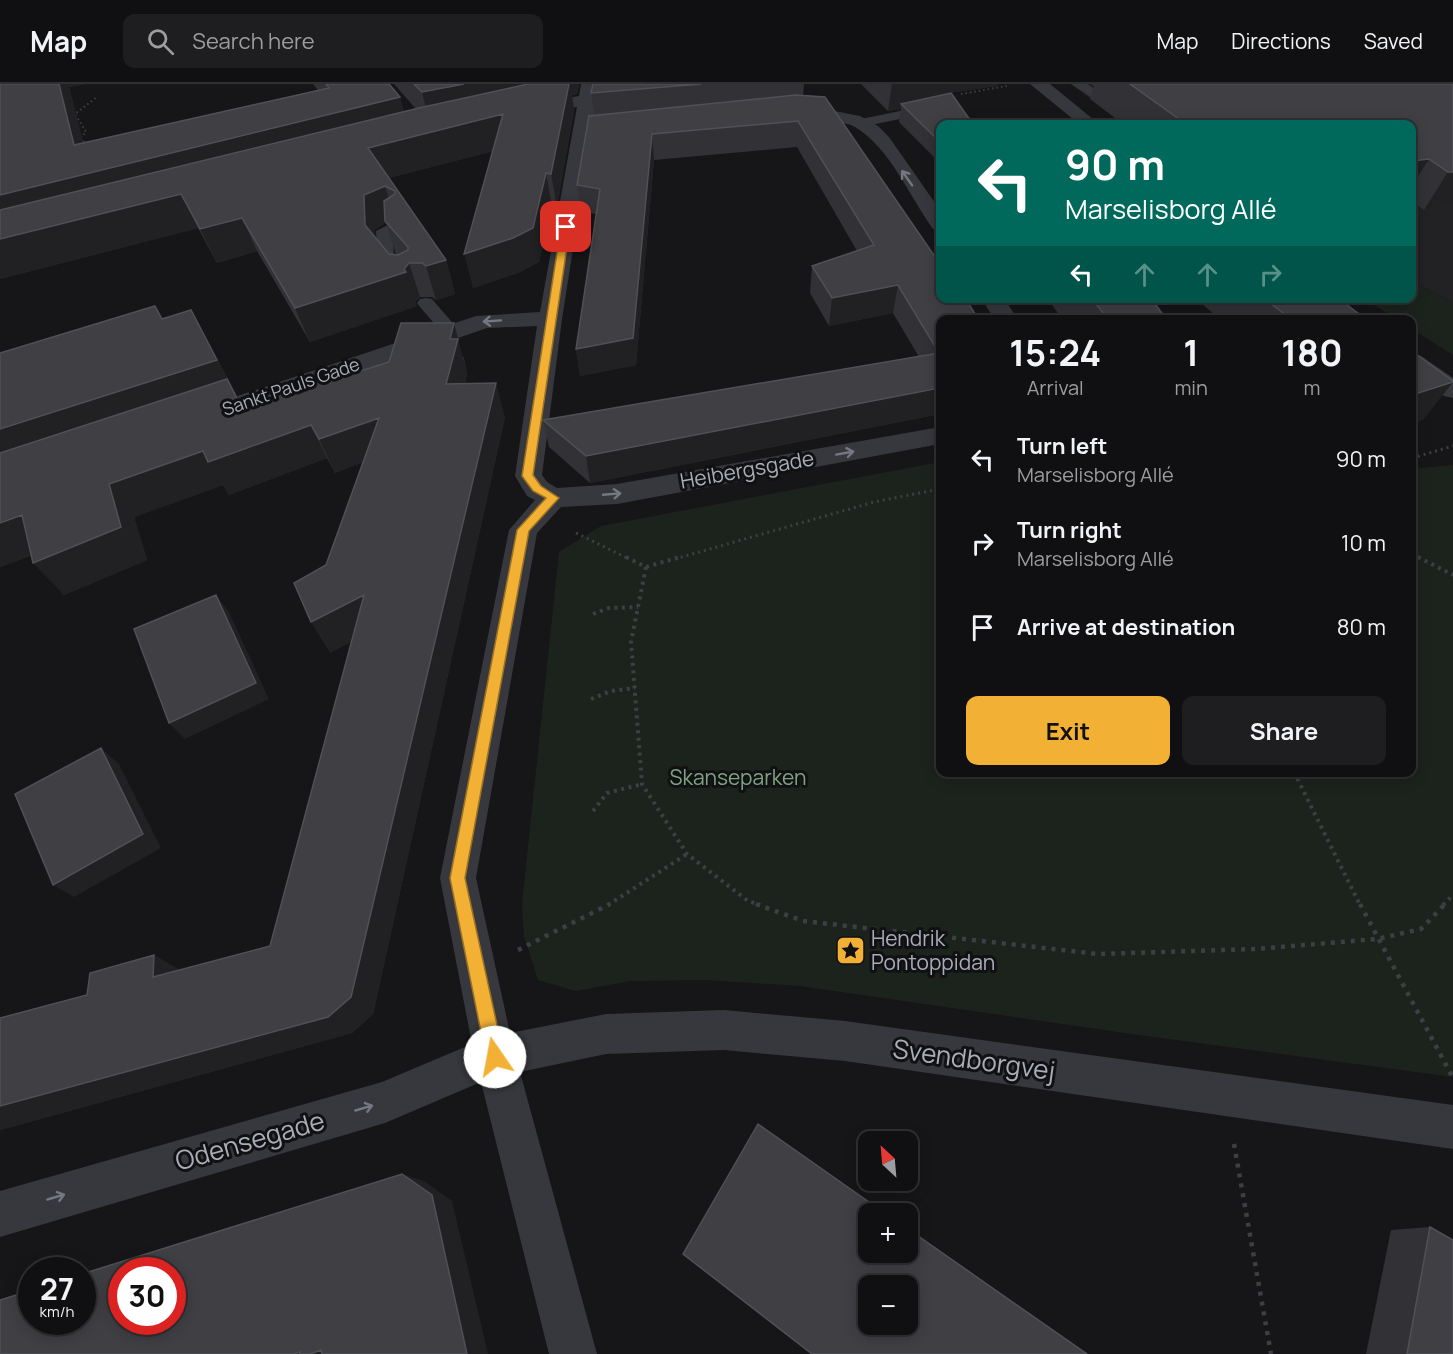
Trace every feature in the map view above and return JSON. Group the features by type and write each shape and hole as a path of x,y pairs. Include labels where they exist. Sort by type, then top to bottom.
{"street":[{"path":"1040,84 1085,120"},
{"path":"515,113 589,92 550,319 528,476 537,489 553,498 523,530 458,878 495,1057 573,1354"},
{"path":"807,94 818,114"},
{"path":"771,116 818,114 861,123 883,144 936,219"},
{"path":"581,135 606,133"},
{"name":"Sankt Pauls Gade","path":"180,424 484,321 550,319"},
{"path":"1416,364 1453,390"},
{"name":"Heibergsgade","path":"553,498 617,494 936,437"},
{"name":"Svendborgvej","path":"495,1057 606,1034 724,1030 845,1041 1453,1127"},
{"name":"Odensegade","path":"0,1214 385,1102 457,1069 495,1057"}],"lane":[{"path":"1078,84 1111,104"},
{"path":"861,123 941,107"},
{"path":"396,226 384,231 387,257 408,282"},
{"path":"426,303 451,332"}],"path":[{"path":"87,147 81,137 86,132 75,114 97,97"},
{"path":"1416,457 1453,446"},
{"path":"553,498 561,526 646,567 874,502 936,490"},
{"path":"1416,556 1453,575"},
{"path":"646,567 632,642 642,784 687,854 748,902 803,921 1098,954 1256,949 1377,939 1421,929 1453,895"},
{"path":"593,614 609,608 638,607"},
{"path":"591,699 611,692 635,688"},
{"path":"1296,777 1377,939 1453,1078"},
{"path":"593,811 607,793 642,784"},
{"path":"476,967 586,920 638,889 687,854"},
{"path":"1226,1096 1272,1354"}],"shaded area":[{"path":"1071,84 1453,84 1453,303 1416,283 1416,120 1118,120"}],"green space":[{"path":"1416,283 1453,303 1453,355 1416,332 1416,315 1390,315 1371,303 1416,303"},
{"name":"Skanseparken","path":"936,463 936,777 1416,777 1416,469 1453,465 1453,1077 800,986 706,980 630,981 576,991 538,980 524,936 522,904 559,552 601,526"}],"building":[{"path":"0,84 59,84 74,145 329,88 326,84 389,84 400,97 0,195"},
{"path":"414,84 464,84 422,92"},
{"path":"528,84 569,84 551,174 546,173 533,228 513,238 464,254 503,114 368,148 446,260 426,266 422,263 409,263 404,269 406,272 295,308 242,218 200,229 181,194 0,239 0,210 419,108","holes":["385,186 395,191 395,194 384,201 385,221 408,247 408,250 398,255 389,254 365,225 364,195"]},
{"path":"593,84 701,84 591,93"},
{"path":"1130,84 1453,84 1453,172 1448,172 1429,159 1416,161 1416,120 1180,120"},
{"path":"951,93 970,120 936,120 936,138 901,104"},
{"path":"796,95 825,97 936,258 936,303 968,303 976,315 936,315 936,348 898,285 832,298 812,266 874,245 798,121 652,134 633,338 576,349 600,189 577,185 589,116"},
{"path":"1095,303 1155,303 1163,315 1105,315"},
{"path":"1270,303 1345,303 1360,315 1286,315"},
{"path":"155,306 162,319 191,310 217,360 0,429 0,353"},
{"path":"401,323 454,323 450,339 458,339 446,384 496,383 351,997 328,1017 0,1106 0,1018 87,995 90,973 154,955 153,977 270,946 364,595 311,622 294,583 326,565 379,418 319,439 311,425 208,462 203,451 109,484 121,527 33,563 22,515 0,523 0,453 227,379 241,406 337,373 339,378 389,362"},
{"path":"936,354 936,389 586,456 543,420"},
{"path":"1416,354 1453,381 1416,394"},
{"path":"216,595 256,683 169,723 134,629"},
{"path":"101,748 143,834 53,885 15,794"},
{"path":"758,1124 870,1203 858,1203 858,1263 918,1263 918,1236 1087,1354 812,1354 683,1254"},
{"path":"402,1174 432,1195 467,1354 322,1354 321,1350 310,1354 300,1354 300,1352 294,1354 0,1354 0,1300 18,1294 18,1335 96,1335 96,1270 108,1266 108,1335 186,1335 186,1257 136,1257"},
{"path":"1430,1227 1453,1240 1453,1354 1407,1354"}],"place":[{"name":"Hendrik Pontoppidan","path":"850,951"}],"route":[{"path":"495,1057 458,878 523,530 553,498 537,489 528,476 550,319 566,227"}]}
